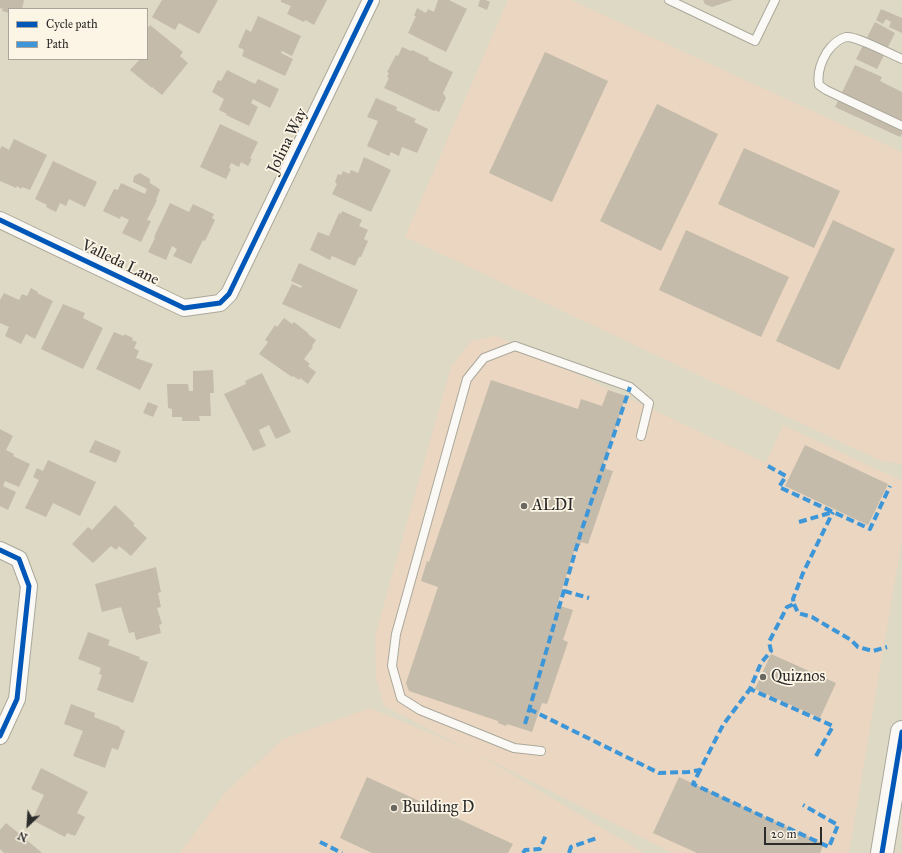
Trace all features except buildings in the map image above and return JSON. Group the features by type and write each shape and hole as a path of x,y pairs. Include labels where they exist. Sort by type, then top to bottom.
{"main road":[{"path":"882,853 902,732"}],"street":[{"name":"Jolina Way","path":"229,294 371,0"},
{"name":"Valleda Lane","path":"0,220 184,308 220,303 229,294"},
{"path":"0,550 19,559 29,586 17,699 0,736"}],"lane":[{"path":"669,0 754,41 775,0"},
{"path":"902,59 856,38 847,37 833,44 824,56 818,76 819,85 826,90 902,126"},
{"path":"541,751 514,748 420,710 401,698 392,666 396,634 467,379 484,358 515,346 630,387 649,403 640,436"}],"shaded area":[{"path":"508,0 571,0 902,152 902,464 881,461 405,237"},
{"path":"496,336 766,463 783,425 902,481 902,539 849,853 672,853 476,753 644,853 180,853 225,793 283,739 370,708 470,750 384,706 376,678 375,636 451,367 471,341"}],"marked path":[{"path":"525,724 581,532 630,387"},
{"path":"768,466 786,476 779,487 870,529 890,486"},
{"path":"799,522 833,512"},
{"path":"816,756 833,726 750,689 761,663 771,651 769,642 787,607 794,604 793,599 803,573 833,512"},
{"path":"564,591 589,598"},
{"path":"794,604 798,613 812,617 851,640 858,647 873,651 887,647"},
{"path":"529,709 659,773 688,772 700,770 723,725 750,689"},
{"path":"700,770 693,784 829,847 838,825 803,805"},
{"path":"523,853 525,850 540,849 546,835"},
{"path":"569,853 571,847 597,838"},
{"path":"320,842 342,853"}],"cycle path":[{"path":"0,220 184,308 220,303 229,294 371,0"},
{"path":"0,550 19,559 29,586 17,699 0,736"},
{"path":"882,853 902,732"}],"place":[{"name":"ALDI","path":"524,506"},
{"name":"Quiznos","path":"763,677"},
{"name":"Building D","path":"394,808"}]}
